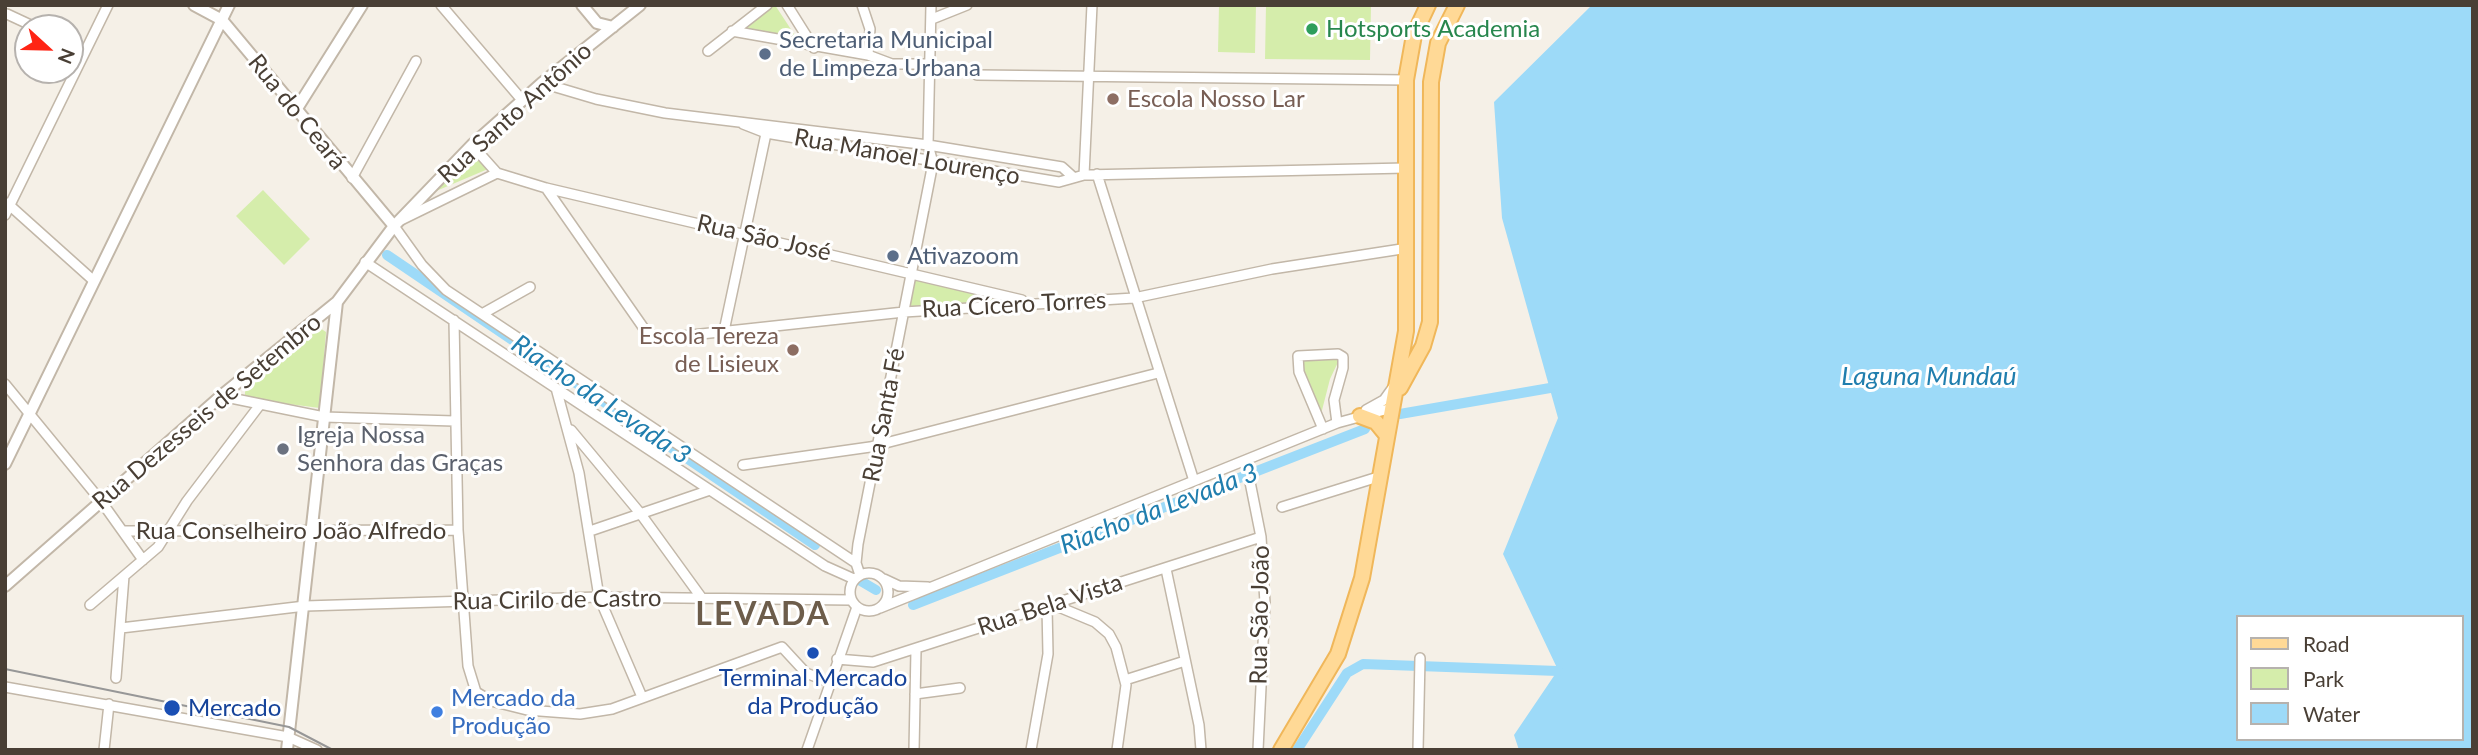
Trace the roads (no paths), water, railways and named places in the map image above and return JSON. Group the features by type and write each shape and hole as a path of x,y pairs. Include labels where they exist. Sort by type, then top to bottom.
{"main road":[{"path":"1281,750 1338,654 1362,578 1385,433 1406,331 1406,80 1414,35 1428,5"},
{"path":"1393,403 1423,345 1430,323 1433,62 1444,28 1457,5"},
{"path":"1405,124 1418,128 1431,125"},
{"path":"1406,149 1419,143 1431,149"},
{"path":"1356,417 1376,422 1385,433"}],"street":[{"path":"84,53 108,5"},
{"name":"Rua do Ceará","path":"194,5 222,20 352,178 397,224"},
{"path":"5,464 229,5"},
{"path":"296,110 362,5"},
{"path":"441,5 522,100"},
{"path":"582,5 597,23 613,27"},
{"name":"Rua Santo Antônio","path":"397,224 472,145 542,83 640,5"},
{"path":"787,5 814,48"},
{"path":"862,5 870,29 868,55"},
{"name":"Rua Santa Fé","path":"857,577 856,563 933,163 928,145 932,5"},
{"path":"932,19 967,5"},
{"path":"1084,175 1092,5"},
{"path":"708,51 762,6"},
{"path":"597,23 598,39"},
{"path":"732,32 814,48 868,55 892,64 929,64"},
{"path":"352,178 416,61"},
{"path":"977,75 1406,80"},
{"name":"Rua Manoel Lourenço","path":"542,83 596,99 743,124 933,163 1059,182 1072,176 1097,174 1406,168"},
{"path":"69,84 7,208 94,281"},
{"path":"724,331 767,129"},
{"name":"Rua Manoel Lourenço","path":"767,129 928,145 1062,167 1072,176"},
{"path":"472,145 497,173 397,224 433,278 482,314 856,563"},
{"name":"Rua São José","path":"497,173 546,188 913,272 1030,302"},
{"path":"1097,174 1194,481"},
{"name":"Rua Cícero Torres","path":"546,188 631,309 653,336 664,338 904,312 1030,302 1134,298 1272,269 1408,248"},
{"name":"Rua Dezesseis de Setembro","path":"5,586 221,396 337,302 365,262 397,224"},
{"path":"365,262 825,566 857,577 872,573 899,586 930,587"},
{"path":"482,314 530,287"},
{"path":"287,750 337,302"},
{"path":"454,320 458,530 472,687 491,701 558,715 612,709 782,646 806,673 829,682"},
{"path":"1323,429 1299,372 1298,356 1338,354 1343,357 1343,368 1334,400 1337,423"},
{"path":"743,465 879,445 1158,373"},
{"path":"1356,417 1384,400 1396,383"},
{"path":"5,384 101,501 143,560"},
{"path":"556,388 569,427 590,530 598,597 642,697"},
{"path":"221,396 259,406 324,417 454,421"},
{"path":"854,604 868,611 880,608 1337,423 1393,403"},
{"path":"90,605 158,547 165,532 259,406"},
{"path":"569,427 640,513 701,597"},
{"path":"1282,507 1378,477"},
{"name":"Rua São João","path":"1250,482 1261,537 1265,603 1258,750"},
{"path":"590,530 710,490"},
{"name":"Rua Conselheiro João Alfredo","path":"123,531 313,533 458,530"},
{"name":"Rua Bela Vista","path":"837,659 873,662 916,650 1261,537"},
{"path":"1166,569 1201,750"},
{"path":"116,678 124,576"},
{"path":"807,750 854,604 850,589 857,577"},
{"path":"880,608 888,597 883,579"},
{"name":"Rua Cirilo de Castro","path":"121,628 305,606 598,597 701,597 854,604"},
{"path":"1031,750 1048,654 1050,606 1104,627 1116,647 1125,680 1117,750"},
{"path":"914,750 916,650"},
{"path":"1125,680 1185,662"},
{"path":"1419,750 1420,663"},
{"path":"5,687 288,737 317,750"},
{"path":"915,694 960,688"},
{"path":"104,750 109,704"}],"water":[{"name":"Laguna Mundaú","path":"1592,5 2473,5 2473,750 1519,750 1514,735 1558,670 1503,554 1558,418 1502,218 1494,102"}],"waterway":[{"name":"Riacho da Levada 3","path":"387,255 815,545"},
{"name":"Riacho da Levada 3","path":"1400,414 1550,388"},
{"name":"Riacho da Levada 3","path":"913,605 1365,429"},
{"name":"Riacho da Levada 3","path":"859,580 876,590"},
{"path":"1297,750 1347,673 1363,664 1558,671"}],"tram line":[{"path":"5,669 289,727 333,750"}],"place":[{"name":"Hotsports Academia","path":"1312,29"},
{"name":"Secretaria Municipal de Limpeza Urbana","path":"765,54"},
{"name":"Escola Nosso Lar","path":"1113,99"},
{"name":"Ativazoom","path":"893,256"},
{"name":"Escola Tereza de Lisieux","path":"793,350"},
{"name":"Igreja Nossa Senhora das Graças","path":"283,449"},
{"name":"Terminal Mercado da Produção","path":"813,653"},
{"name":"Mercado","path":"172,708"},
{"name":"Mercado da Produção","path":"437,712"}],"district":[{"name":"LEVADA","path":"763,615"}]}
